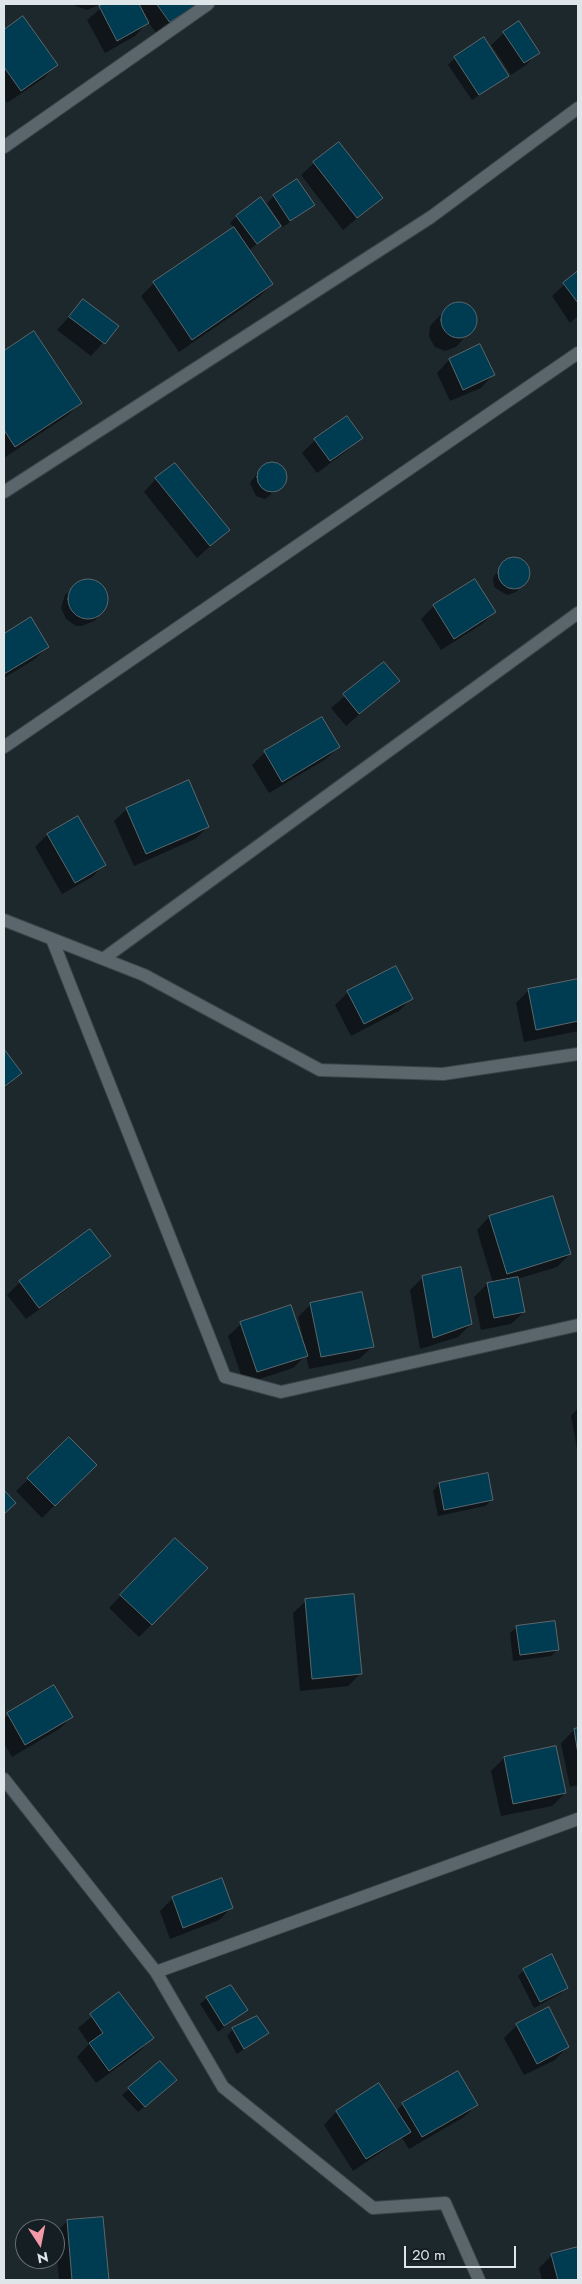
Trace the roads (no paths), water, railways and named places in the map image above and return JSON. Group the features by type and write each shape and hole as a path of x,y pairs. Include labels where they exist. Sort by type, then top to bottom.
{"street":[{"path":"4,147 208,4"},
{"path":"4,492 431,217 578,108"},
{"path":"4,747 578,353"},
{"path":"103,959 578,613"},
{"path":"4,920 144,975 320,1070 443,1074 578,1054"},
{"path":"52,939 225,1377 281,1392 578,1325"},
{"path":"4,1779 156,1972 223,2087 373,2208 445,2203 479,2280"},
{"path":"156,1972 578,1819"}]}
